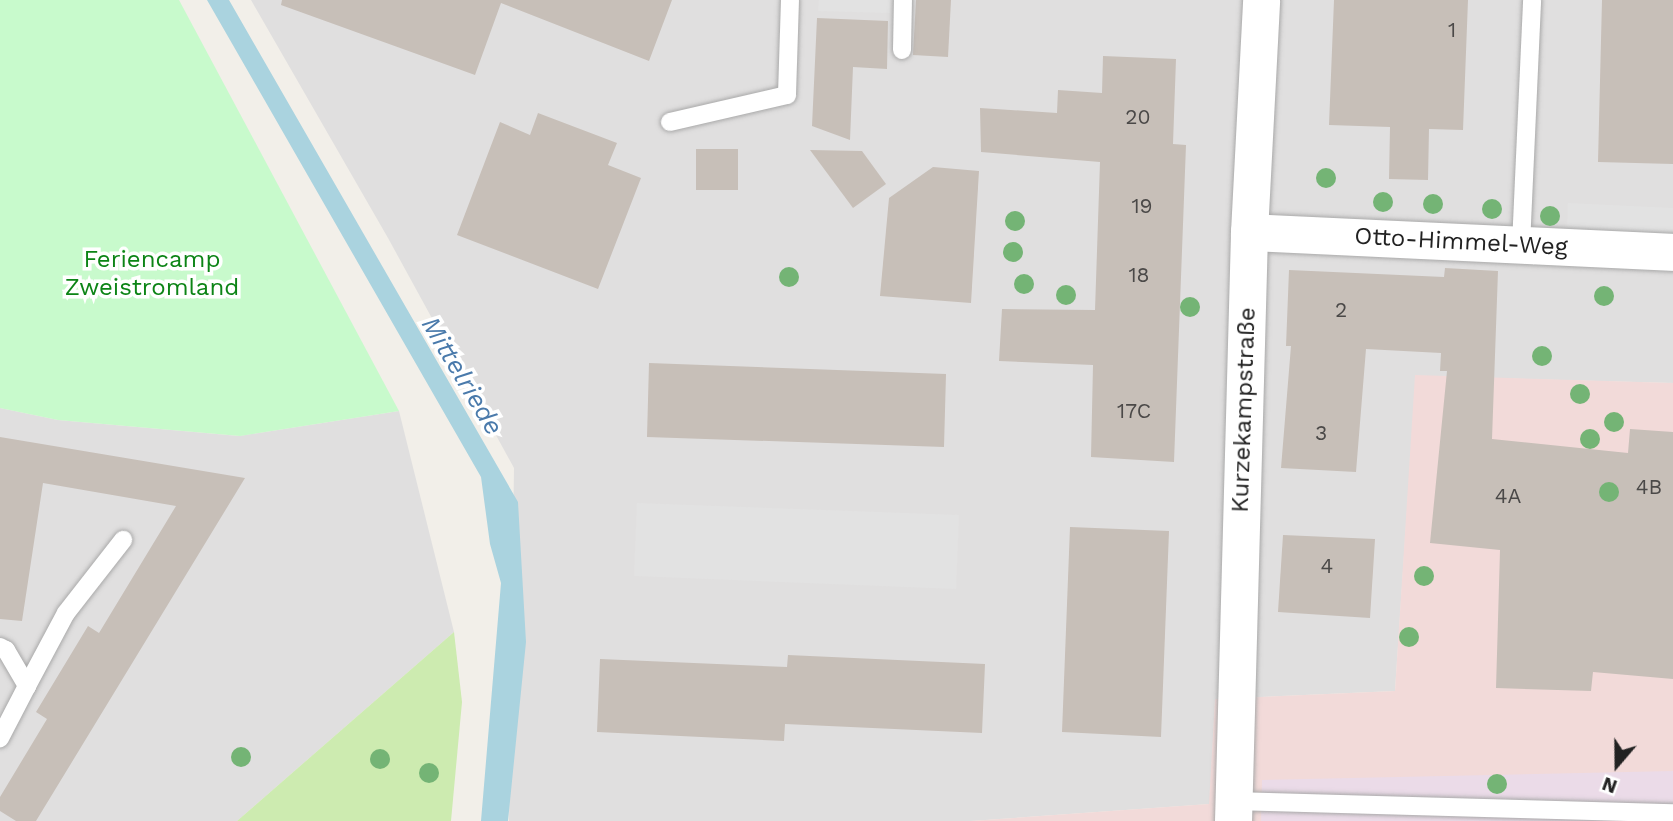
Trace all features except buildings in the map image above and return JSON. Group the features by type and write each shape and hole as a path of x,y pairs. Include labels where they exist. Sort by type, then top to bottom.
{"street":[{"name":"Kurzekampstraße","path":"1233,811 1249,232 1261,0"},
{"name":"Otto-Himmel-Weg","path":"1249,232 1673,252"}],"lane":[{"path":"670,122 787,95 790,0"},
{"path":"902,50 903,0"},
{"path":"1521,245 1532,0"},
{"path":"0,738 66,612 123,540"},
{"path":"0,648 6,650 27,686"},
{"path":"1233,811 1673,813"}],"shaded area":[{"path":"251,0 1673,0 1673,383 1416,376 1395,691 1215,699 1210,804 971,821 509,821 514,468 388,238"},
{"path":"819,0 890,0 890,13 818,11"},
{"path":"1568,203 1673,208 1673,238 1567,233"},
{"path":"1415,375 1673,383 1673,821 971,821 1209,804 1215,699 1395,691"},
{"path":"0,408 58,420 239,436 399,411 454,632 237,821 0,821"},
{"path":"637,503 959,515 956,589 634,576"},
{"path":"1673,771 1673,821 1261,821 1262,780"}],"green space":[{"name":"Feriencamp Zweistromland","path":"0,0 179,0 399,411 240,436 58,420 0,408"},
{"path":"454,632 462,702 451,821 237,821"}],"water":[{"path":"207,0 229,0 518,502 526,642 508,821 481,821 501,583 490,544 481,477"}],"water label":[{"name":"Mittelriede","path":"462,376"}]}
